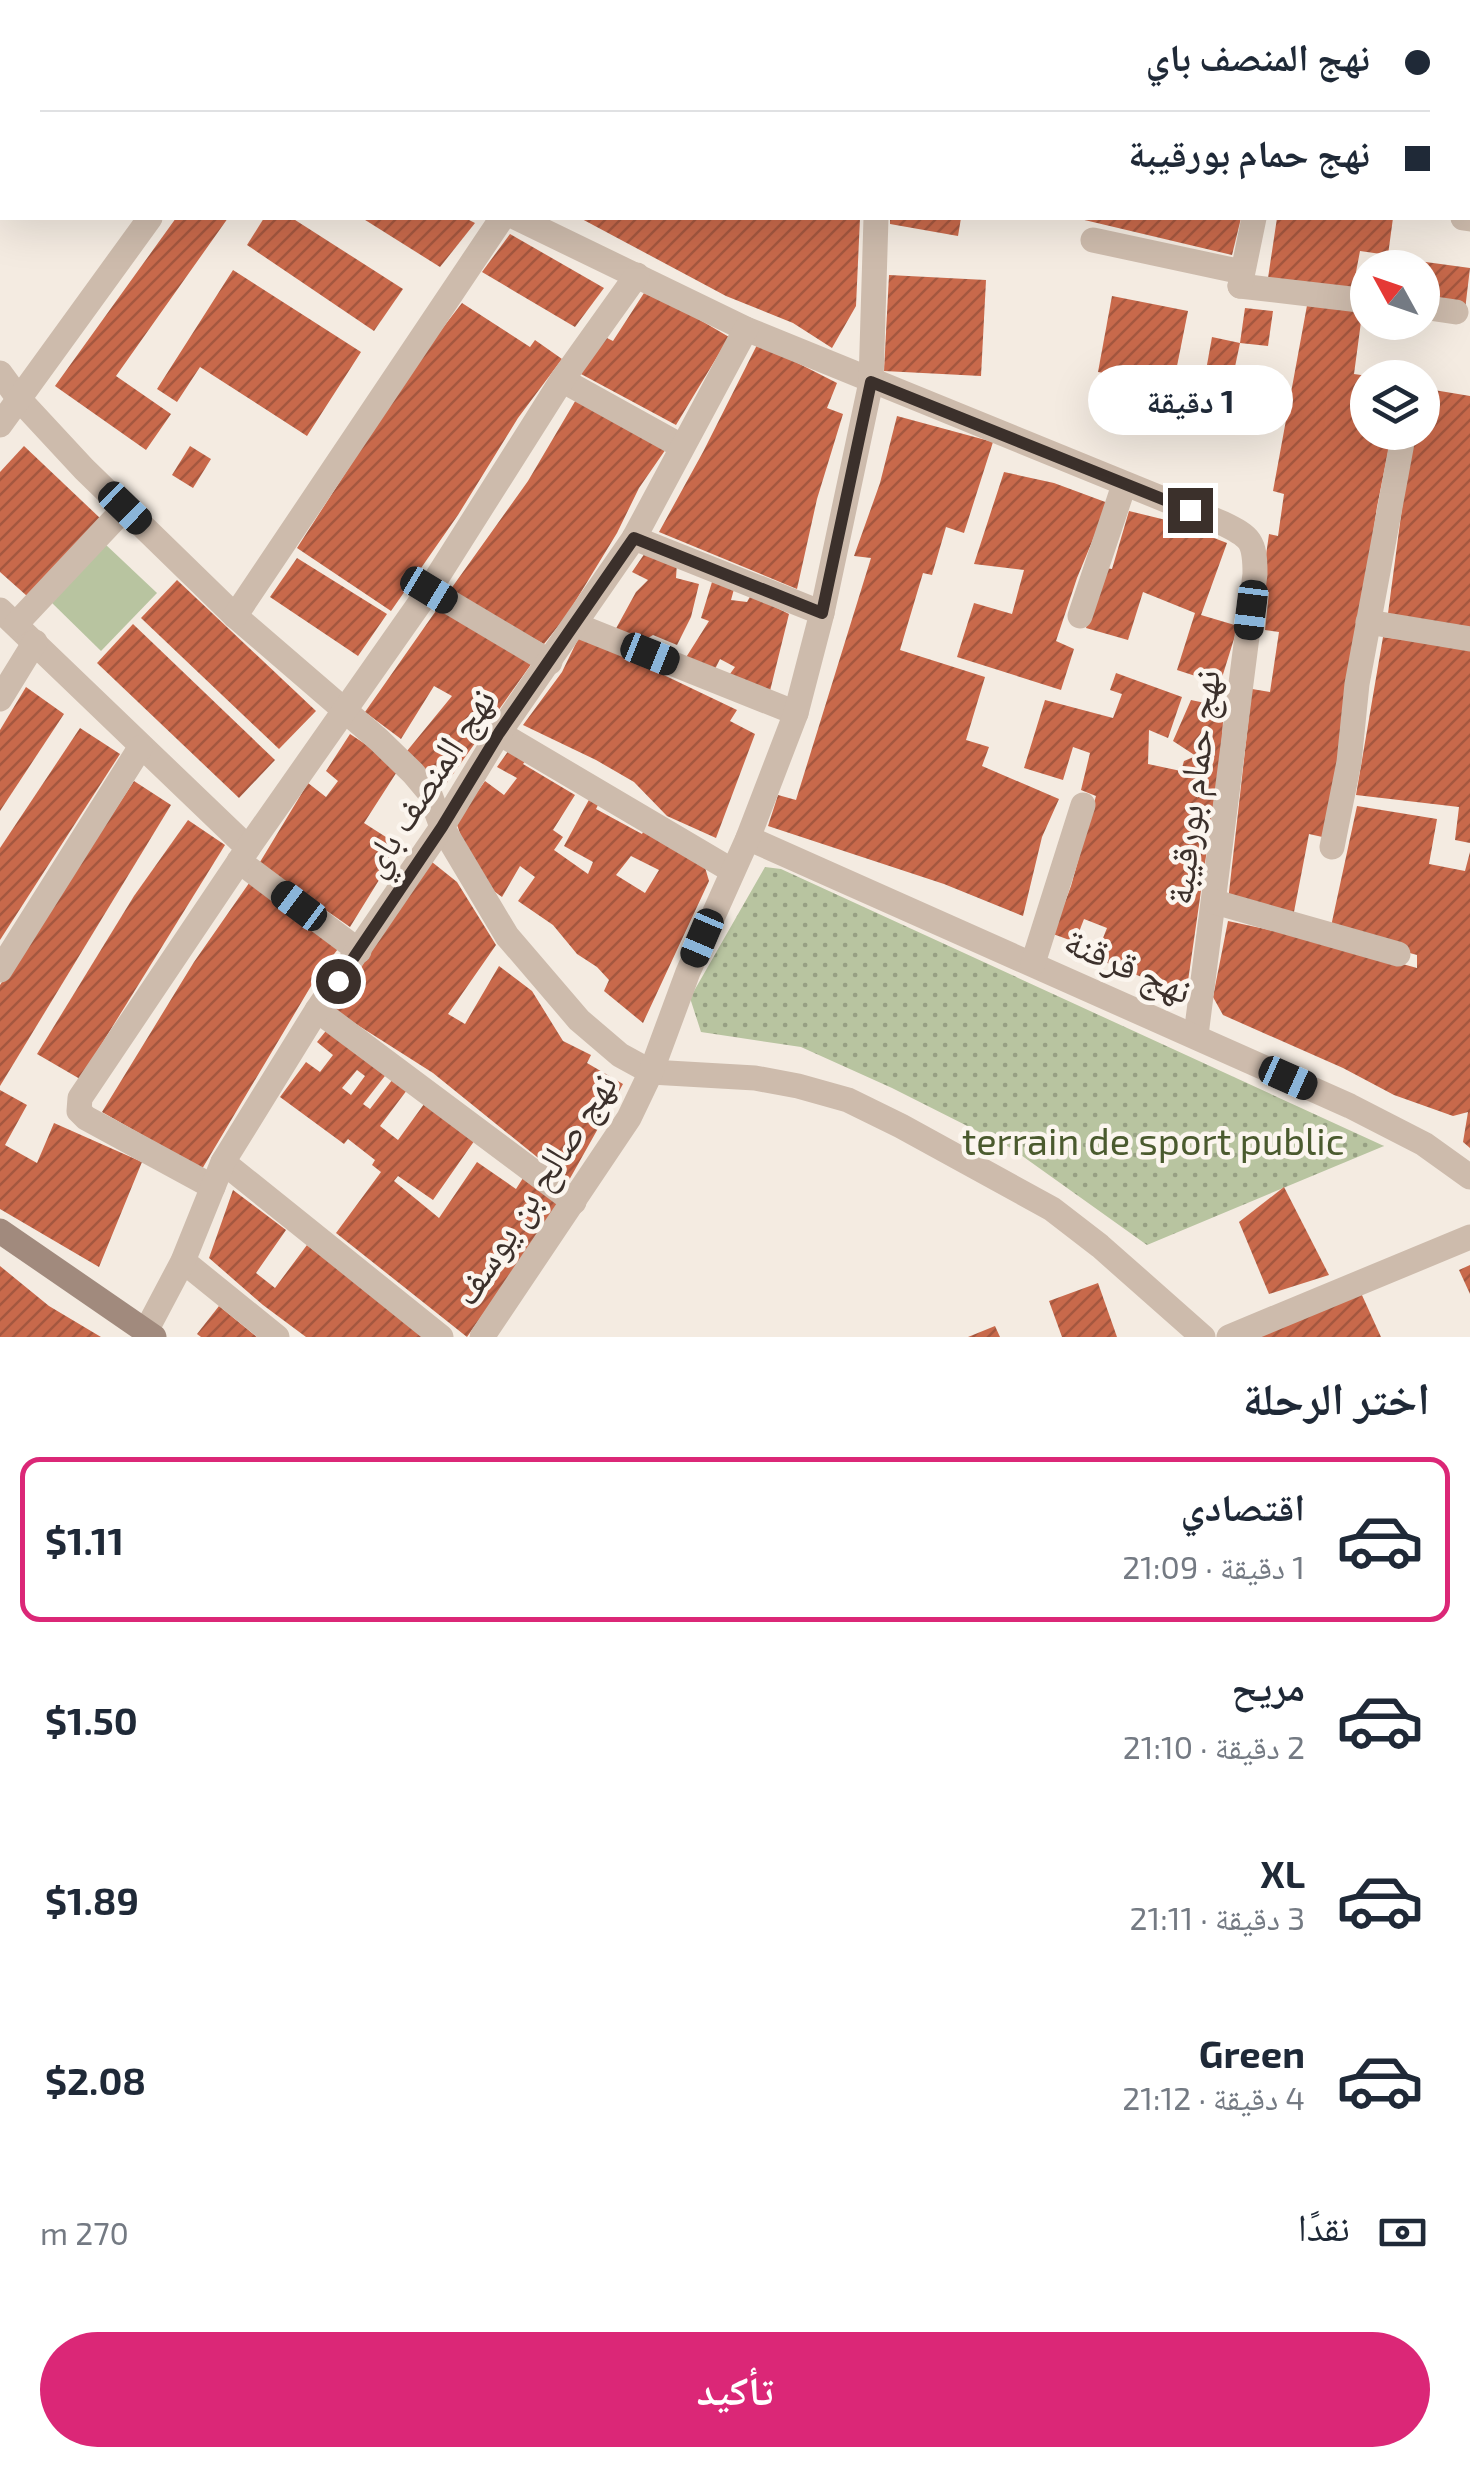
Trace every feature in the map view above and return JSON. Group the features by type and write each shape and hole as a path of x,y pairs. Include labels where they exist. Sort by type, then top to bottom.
{"street":[{"path":"0,425 149,220"},
{"path":"235,616 501,220"},
{"name":"نهج حمام بورقيبة","path":"521,220 746,329 1244,534 1252,542 1255,574 1196,1035"},
{"name":"نهج صالح بن يوسف","path":"482,1337 629,1118 748,838 796,713 822,613 871,382 876,220"},
{"path":"1239,287 1254,220"},
{"path":"1093,240 1239,287 1350,299"},
{"path":"213,1187 86,1118 78,1106 86,1088 243,854 429,590 562,380 637,275"},
{"path":"1440,310 1456,312"},
{"name":"نهج المنصف باي","path":"150,1334 223,1162 317,1010 442,827 499,733 634,538 746,329"},
{"path":"0,373 19,399 235,616 402,761 429,792 442,827 507,936 578,1020 620,1055 651,1072 755,1078 848,1100 984,1168 1052,1209 1203,1337"},
{"path":"562,380 681,446"},
{"path":"1332,847 1357,684 1401,450"},
{"path":"1080,616 1124,485"},
{"path":"0,699 17,625 125,508"},
{"path":"634,538 822,613"},
{"path":"429,590 550,662"},
{"path":"1368,622 1470,639"},
{"path":"17,625 243,854 359,951"},
{"path":"576,626 796,713"},
{"path":"499,733 732,870"},
{"path":"0,970 140,748"},
{"path":"1033,963 1082,805"},
{"name":"نهج قرقنة","path":"748,838 1390,1125 1470,1177"},
{"path":"1215,902 1398,954"},
{"path":"317,1010 574,1202"},
{"path":"223,1162 441,1337"},
{"path":"0,1231 150,1334"},
{"path":"1228,1337 1470,1237"},
{"path":"184,1261 278,1337"}],"green space":[{"path":"105,544 157,593 101,651 50,601"},
{"name":"terrain de sport public","path":"765,867 781,869 1384,1146 1147,1245 1011,1148 892,1088 801,1047 701,1032 690,998"}],"building":[{"path":"175,220 227,220 116,376 171,414 146,450 55,386"},
{"path":"263,220 295,220 403,289 374,331 247,245"},
{"path":"365,220 475,223 440,267"},
{"path":"584,220 860,220 856,306 832,348 793,323 726,296"},
{"path":"890,220 961,220 958,236 890,224"},
{"path":"1084,220 1241,220 1232,255"},
{"path":"1277,220 1393,220 1389,250 1350,250 1350,288 1268,278"},
{"path":"510,234 604,288 575,327 482,272"},
{"path":"1440,264 1470,268 1465,310 1440,307"},
{"path":"233,270 361,352 307,436 200,367 177,402 157,389"},
{"path":"889,275 986,280 981,376 884,371"},
{"path":"644,293 729,337 676,425 581,374 603,336 613,341"},
{"path":"1112,296 1188,311 1173,386 1098,372"},
{"path":"1308,300 1350,305 1350,340 1359,340 1356,360 1350,360 1350,450 1388,450 1327,838 1309,834 1293,917 1228,901 1252,689 1270,692 1279,632 1265,630 1269,592 1261,591 1269,534 1278,536 1284,494 1273,491"},
{"path":"462,303 530,347 535,340 562,359 518,418 458,515 391,611 297,548 421,356"},
{"path":"1245,308 1273,311 1268,346 1240,343"},
{"path":"1212,337 1240,343 1232,381 1205,376"},
{"path":"758,343 837,383 827,408 843,414 817,499 797,589 659,532"},
{"path":"1440,391 1470,396 1470,627 1387,621 1410,450 1440,450"},
{"path":"577,398 668,446 639,488 617,533 567,615 544,644 448,593 528,481"},
{"path":"897,416 993,442 964,533 946,527 932,575 923,573 900,650 985,677 966,740 989,747 982,766 1059,799 1042,837 1023,916 944,884 768,826 778,795 796,800 871,558 854,556 880,483"},
{"path":"24,446 101,519 27,596 0,572 0,472"},
{"path":"190,446 211,459 193,488 172,475"},
{"path":"1004,472 1054,483 1108,503 1056,641 1074,649 1061,690 957,657 974,603 1012,614 1024,570 974,564"},
{"path":"1129,511 1170,521 1227,543 1201,615 1238,626 1220,684 1177,670 1195,613 1143,592 1128,640 1086,628 1106,568 1112,569"},
{"path":"645,553 677,563 676,578 699,584 691,617 677,645 653,635 636,645 613,634 636,592 648,580 632,572"},
{"path":"297,558 387,614 358,656 270,597"},
{"path":"177,580 316,711 279,749 141,618"},
{"path":"712,582 734,589 731,600 747,602 751,595 789,614 769,695 727,678 735,667 720,659 712,675 685,659 709,621 701,618"},
{"path":"440,605 532,663 441,791 407,751 452,696 434,686 401,739 365,712"},
{"path":"133,624 275,760 239,798 97,663"},
{"path":"580,635 737,710 730,721 755,734 716,838 667,816 634,782 523,725 562,672"},
{"path":"1383,637 1470,649 1470,843 1455,840 1459,807 1356,795"},
{"path":"1116,673 1182,697 1168,738 1149,730 1148,764 1181,771 1184,761 1196,756 1173,741 1191,700 1224,707 1186,995 1095,958 1107,928 1084,919 1075,942 1053,934 1096,796 1081,790 1090,753 1073,747 1063,780 1024,768 1045,700 1113,718 1122,694 1110,690"},
{"path":"26,687 64,714 0,811 0,730"},
{"path":"80,728 120,754 0,940 0,848"},
{"path":"350,734 400,767 364,823 400,846 350,927 257,867 308,783 326,797 338,781 326,771"},
{"path":"509,750 527,759 523,764 575,795 553,830 563,837 554,850 588,874 593,862 564,846 591,796 600,801 596,809 642,834 645,828 704,864 709,881 643,1023 604,991 609,980 597,967 577,954 553,925 518,901 535,877 520,866 502,897 476,878 456,822 485,781 504,795 517,778 497,767","holes":["631,856 659,870 645,893 616,875"]},
{"path":"134,781 171,805 0,1086 0,985"},
{"path":"1357,806 1437,819 1429,864 1465,871 1470,852 1470,1148 1463,1142 1468,1112 1453,1116 1394,1095 1223,1015 1213,997 1228,921 1417,968 1417,955 1330,931"},
{"path":"188,820 225,845 80,1079 37,1054 134,896"},
{"path":"432,862 457,882 496,945 448,1014 465,1024 499,966 532,991 563,1041 591,1055 587,1063 623,1084 568,1182 433,1073 334,1010"},
{"path":"254,876 341,945 317,976 202,1169 102,1112 194,962"},
{"path":"329,1027 388,1072 363,1104 370,1109 396,1075 410,1086 380,1126 398,1140 427,1100 477,1137 433,1200 398,1176 394,1181 439,1218 477,1162 516,1189 523,1178 560,1204 467,1337 336,1233 381,1172 372,1165 375,1160 348,1139 344,1144 280,1097 306,1062 320,1072 333,1055 317,1042","holes":["357,1070 365,1076 351,1095 342,1088"]},
{"path":"0,1090 27,1105 5,1145 37,1163 54,1123 142,1162 99,1267 0,1209"},
{"path":"1284,1187 1329,1275 1269,1294 1239,1222"},
{"path":"233,1190 286,1230 256,1273 275,1288 307,1245 428,1337 306,1337 263,1305 209,1258"},
{"path":"1470,1265 1470,1294 1459,1270"},
{"path":"0,1266 49,1306 101,1337 0,1337"},
{"path":"1098,1283 1117,1337 1062,1337 1049,1301"},
{"path":"1361,1293 1381,1337 1257,1337"},
{"path":"219,1306 257,1337 197,1334"},
{"path":"995,1326 1000,1337 968,1337"}],"route":[{"path":"338,981 442,827 499,733 634,538 822,613 871,382 1190,510"}]}
